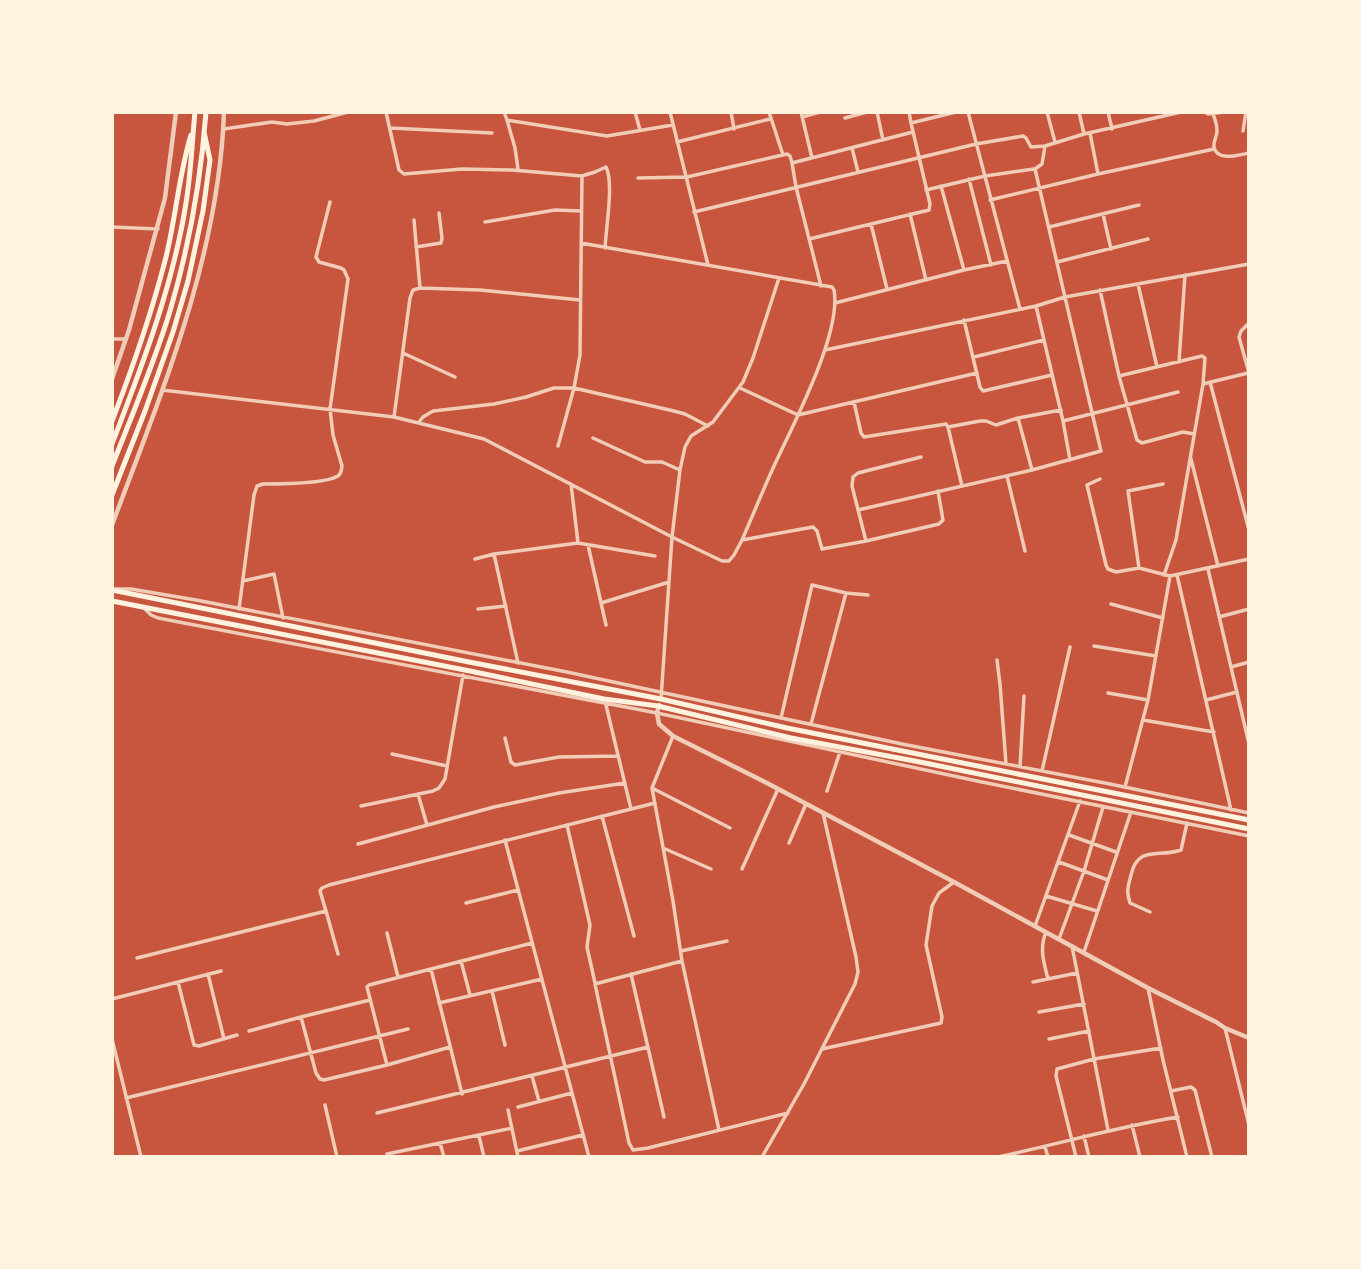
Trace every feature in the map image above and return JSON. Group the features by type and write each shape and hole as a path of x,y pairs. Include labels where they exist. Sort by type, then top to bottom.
{"highway":[{"path":"112,444 160,312 175,258 186,203 195,112"},
{"path":"112,466 170,312 195,202 205,112"},
{"path":"112,421 152,310 167,255 185,154 194,125"},
{"path":"112,495 145,411 188,281 203,211 210,160 204,132"},
{"path":"112,589 469,662 661,695 787,728 1249,820"},
{"path":"112,601 1249,829"}],"street":[{"path":"112,379 158,229 165,198 176,112"},
{"path":"112,525 162,390 205,254 218,187 224,112"},
{"path":"224,129 272,122 287,124 314,121 348,112"},
{"path":"386,112 399,170 402,173 462,169 518,170 582,176 606,166 610,181 605,248"},
{"path":"504,112 515,148 518,170"},
{"path":"635,112 640,130"},
{"path":"670,112 708,265"},
{"path":"731,112 734,129"},
{"path":"769,112 783,155"},
{"path":"812,159 802,114 820,112"},
{"path":"845,117 867,112"},
{"path":"877,112 883,140"},
{"path":"809,239 929,210 930,204 909,112"},
{"path":"911,123 956,112"},
{"path":"968,112 1020,309"},
{"path":"1047,112 1055,142"},
{"path":"1079,112 1098,174"},
{"path":"1108,112 1112,128"},
{"path":"695,212 976,144 1023,136 1031,147 1045,146 1163,114 1181,112"},
{"path":"1205,112 1224,112"},
{"path":"1243,131 1246,112"},
{"path":"1213,114 1217,130 1214,149 1217,153 1222,156 1249,153"},
{"path":"677,142 770,119"},
{"path":"507,120 607,136 673,125"},
{"path":"390,128 492,133"},
{"path":"792,163 913,132"},
{"path":"926,190 969,179 1035,169 1042,164 1045,146"},
{"path":"852,148 858,172"},
{"path":"990,200 1214,149"},
{"path":"638,178 687,177 790,155 821,286"},
{"path":"858,510 1101,452 1035,169"},
{"path":"558,446 580,355 582,176"},
{"path":"969,179 991,265"},
{"path":"941,187 964,270"},
{"path":"239,609 257,486 318,481 338,476 342,471 330,409 348,279 344,270 320,262 316,257 330,202"},
{"path":"1048,228 1139,205"},
{"path":"485,222 555,210 581,211"},
{"path":"416,247 441,243 439,213"},
{"path":"911,214 926,281"},
{"path":"1102,214 1111,248"},
{"path":"414,220 420,288"},
{"path":"871,224 887,289"},
{"path":"112,227 158,229"},
{"path":"1056,262 1148,239"},
{"path":"162,390 394,417 484,439 672,537 726,562 732,559 742,540 825,350 835,311 833,289 581,243"},
{"path":"835,303 1007,261"},
{"path":"825,350 1036,306 1065,297 1249,264"},
{"path":"1179,362 1185,275"},
{"path":"779,278 748,372 740,388 713,422 691,436 685,447 672,537 659,724 673,736 954,882 1148,988 1249,1038"},
{"path":"1138,284 1157,367"},
{"path":"394,417 412,290 480,290 580,300"},
{"path":"1100,290 1119,376 1139,442 1149,442 1183,432 1194,434"},
{"path":"1036,306 1070,460"},
{"path":"964,320 982,390 1052,375"},
{"path":"1203,384 1249,373 1239,337 1249,323"},
{"path":"112,339 126,339"},
{"path":"974,357 1044,341"},
{"path":"403,353 455,377"},
{"path":"1119,376 1205,357 1191,457 1167,575 1163,618 1148,700 1125,788"},
{"path":"740,388 798,415 977,373"},
{"path":"1210,382 1247,514 1249,530"},
{"path":"418,423 433,411 509,401 554,388 574,388 674,411 708,426"},
{"path":"1063,421 1178,392"},
{"path":"854,402 864,437 944,423 948,427 962,486"},
{"path":"948,427 981,421 996,425 1061,410"},
{"path":"1018,418 1032,470"},
{"path":"593,438 645,462 662,462 680,470"},
{"path":"866,541 852,486 855,474 921,457"},
{"path":"1191,457 1218,566"},
{"path":"1007,476 1026,551"},
{"path":"1100,479 1087,485 1108,569 1116,572 1139,568 1177,575 1249,559"},
{"path":"571,484 578,543"},
{"path":"1139,568 1128,491 1163,484"},
{"path":"742,540 813,527 817,531 822,549 942,523 938,491"},
{"path":"475,559 578,543 655,556"},
{"path":"588,545 606,625"},
{"path":"494,554 518,663"},
{"path":"1208,568 1249,744"},
{"path":"243,581 274,574 283,618"},
{"path":"1177,575 1231,810"},
{"path":"601,603 669,582"},
{"path":"781,718 813,585 868,595"},
{"path":"112,589 131,589 518,663 661,695 1249,813"},
{"path":"811,724 846,593"},
{"path":"1111,604 1163,618"},
{"path":"478,609 506,606"},
{"path":"142,607 158,618 605,701 631,809"},
{"path":"1219,617 1249,609"},
{"path":"1094,646 1156,656"},
{"path":"1042,771 1070,647"},
{"path":"996,660 1006,764"},
{"path":"1231,667 1249,662"},
{"path":"361,806 439,788 445,779 463,675"},
{"path":"1206,700 1237,692"},
{"path":"1108,693 1148,700"},
{"path":"1020,767 1024,696"},
{"path":"658,710 840,752 1249,836"},
{"path":"1143,720 1214,732"},
{"path":"673,736 652,788 680,951 719,1130"},
{"path":"505,738 512,763 515,765 559,757 618,756"},
{"path":"827,791 840,752"},
{"path":"392,754 447,766"},
{"path":"358,844 546,795 625,783"},
{"path":"652,788 730,828"},
{"path":"742,869 778,789"},
{"path":"418,794 427,825"},
{"path":"1035,926 1080,801"},
{"path":"338,954 320,891 325,887 655,803"},
{"path":"789,843 806,804"},
{"path":"1059,939 1084,871 1103,807"},
{"path":"1084,952 1131,812"},
{"path":"762,1157 822,1049 855,984 858,972 823,813"},
{"path":"602,816 634,936"},
{"path":"1150,912 1130,903 1127,892 1133,866 1138,858 1146,854 1181,850 1187,823"},
{"path":"567,825 589,921 587,947 629,1143 633,1150 788,1113"},
{"path":"1069,835 1117,852"},
{"path":"505,840 589,1157"},
{"path":"663,848 711,869"},
{"path":"1059,862 1108,880"},
{"path":"822,1049 941,1023 943,1017 926,945 932,906 939,893 954,882"},
{"path":"466,903 519,890"},
{"path":"1046,896 1097,911"},
{"path":"137,958 326,911"},
{"path":"1046,932 1042,951 1048,979"},
{"path":"387,933 398,977"},
{"path":"680,951 727,941"},
{"path":"387,1065 367,987 369,985 532,943"},
{"path":"1072,946 1108,1130"},
{"path":"461,961 470,995"},
{"path":"595,984 682,961"},
{"path":"431,968 461,1094"},
{"path":"112,999 221,971"},
{"path":"1033,982 1077,973"},
{"path":"208,974 224,1039"},
{"path":"631,974 664,1117"},
{"path":"439,1003 542,979"},
{"path":"178,982 194,1045 199,1046 237,1035"},
{"path":"1148,988 1188,1157"},
{"path":"492,991 505,1045"},
{"path":"249,1031 370,1000"},
{"path":"1039,1012 1084,1004"},
{"path":"300,1017 316,1073 324,1080 450,1047"},
{"path":"1225,1028 1249,1125"},
{"path":"126,1098 408,1029"},
{"path":"1049,1039 1089,1031"},
{"path":"112,1039 141,1157"},
{"path":"377,1113 648,1047"},
{"path":"1076,1157 1056,1071 1060,1067 1094,1059 1161,1048"},
{"path":"532,1076 539,1102"},
{"path":"1171,1091 1194,1088 1212,1157"},
{"path":"518,1107 572,1093"},
{"path":"325,1105 337,1157"},
{"path":"508,1110 518,1157"},
{"path":"998,1157 1108,1130 1178,1117"},
{"path":"1132,1125 1140,1157"},
{"path":"387,1154 512,1128"},
{"path":"517,1151 583,1135"},
{"path":"479,1136 484,1157"},
{"path":"1084,1136 1089,1157"},
{"path":"440,1143 443,1157"},
{"path":"1045,1147 1048,1157"}]}
